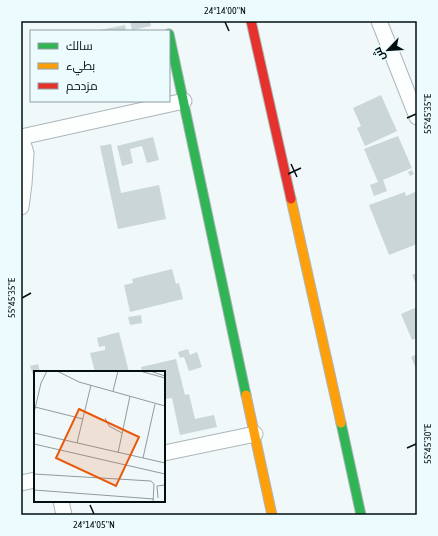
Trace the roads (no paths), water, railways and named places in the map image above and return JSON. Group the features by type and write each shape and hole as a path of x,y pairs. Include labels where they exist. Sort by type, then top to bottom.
{"street":[{"path":"251,21 361,515"},
{"path":"379,21 417,117"},
{"path":"170,39 272,515"},
{"path":"21,207 26,153 21,137 184,101"},
{"path":"165,453 255,434"},
{"path":"21,482 34,480"},
{"path":"61,502 64,515"}]}
